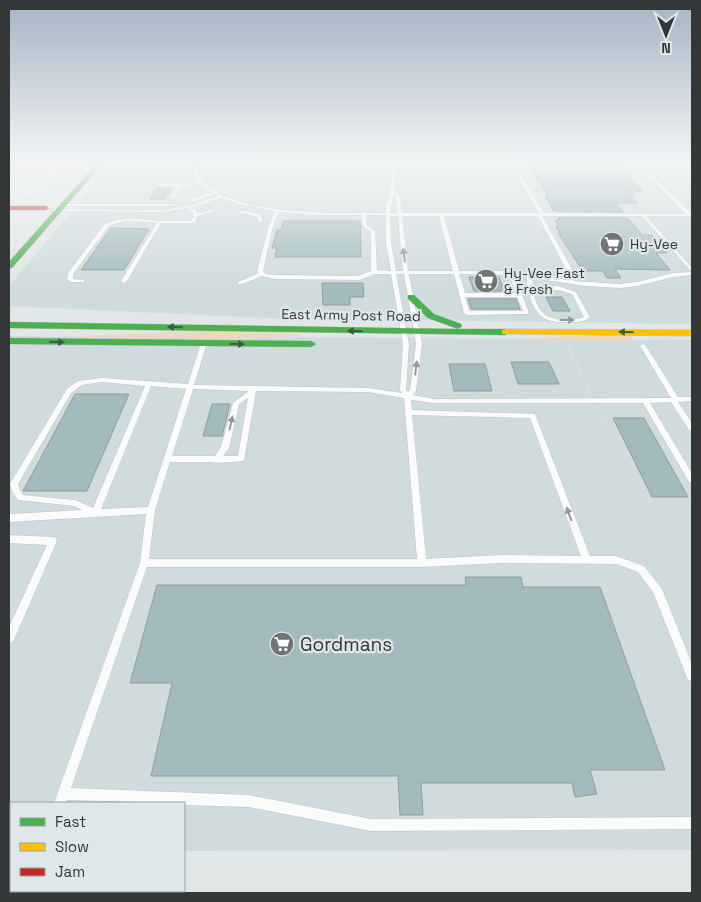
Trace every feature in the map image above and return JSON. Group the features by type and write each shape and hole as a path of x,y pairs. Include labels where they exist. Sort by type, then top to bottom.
{"main road":[{"path":"33,221 50,204"},
{"path":"9,266 64,204"},
{"path":"9,208 46,208"},
{"path":"411,297 424,313 434,319 482,331"},
{"name":"East Army Post Road","path":"9,326 105,325 417,332 692,333"},
{"path":"638,346 642,341 650,339 692,338"},
{"name":"East Army Post Road","path":"9,341 327,344"},
{"name":"East Army Post Road","path":"401,344 424,344"},
{"path":"638,346 658,346"}],"lane":[{"path":"46,208 180,204"},
{"path":"61,208 163,211 196,204"},
{"path":"245,204 277,211 313,214 691,215"},
{"path":"389,204 387,214 404,331 401,344 403,390 407,396 409,412 422,563"},
{"path":"398,204 406,272 417,332 424,344 413,391 407,396"},
{"path":"534,204 570,272 571,282"},
{"path":"680,204 691,215"},
{"path":"187,207 195,215"},
{"path":"195,215 213,211"},
{"path":"277,211 271,226 260,272 274,277 359,278 374,272 511,273 529,274 571,282 620,286 692,272 643,215"},
{"path":"241,212 258,215 261,222"},
{"path":"363,214 365,226 373,231 374,272"},
{"path":"441,214 468,313 526,313 511,273"},
{"path":"82,280 71,280 69,278 70,274 109,223 120,221 193,222 195,215"},
{"path":"124,281 160,222"},
{"path":"240,283 263,273"},
{"path":"529,274 531,291 540,314 550,320 584,320 587,317 574,293 558,288 531,291"},
{"path":"531,291 542,300"},
{"path":"462,295 475,297 519,295"},
{"path":"540,314 546,309"},
{"path":"204,343 151,510 144,563 62,799 249,801 371,825 692,823"},
{"path":"638,346 692,428"},
{"path":"95,513 75,503 21,498 14,484 69,391 80,383 102,380 253,390 368,390 434,401 692,399"},
{"path":"95,513 149,383"},
{"path":"216,460 225,448 236,404 253,390"},
{"path":"167,459 240,459 253,390"},
{"path":"644,400 692,480"},
{"path":"409,412 533,416 586,560"},
{"path":"9,518 151,510"},
{"path":"9,539 54,541 9,638"},
{"path":"144,563 422,563 501,559 616,560 641,569 657,589 692,676"}],"shaded area":[{"path":"78,204 692,204 692,324 267,318 9,306 9,286"},
{"path":"197,331 299,334 299,336 239,339 84,338 85,336"},
{"path":"588,335 630,336 633,341 535,341 534,339"},
{"path":"9,336 564,339 668,557 565,339 692,340 692,850 185,851 185,802 10,802 10,892 24,893 9,893"}],"building":[{"path":"550,204 617,204 623,212 554,211"},
{"name":"Hy-Vee","path":"558,218 628,218 642,235 652,235 667,253 656,253 670,270 615,269 621,278 607,278 603,271 583,271 558,233 560,233 556,226 559,226 555,220 559,220"},
{"path":"283,221 360,221 361,257 275,257 277,248 272,248 277,230 281,230"},
{"path":"111,228 149,229 124,270 81,270"},
{"name":"Hy-Vee Fast & Fresh","path":"469,277 499,277 505,291 474,291"},
{"path":"322,283 363,283 364,297 350,297 350,305 323,305"},
{"path":"546,297 562,297 570,311 553,311"},
{"path":"468,299 516,299 520,309 471,309"},
{"path":"511,362 549,362 559,384 518,384"},
{"path":"449,364 485,364 492,391 454,391"},
{"path":"75,394 129,394 87,491 23,491"},
{"path":"212,404 230,404 222,436 203,436"},
{"path":"613,418 644,418 688,497 652,497"},
{"path":"465,577 521,577 523,587 600,587 665,770 590,770 597,794 575,797 572,783 421,783 423,815 400,815 398,776 151,776 172,683 130,683 157,585 466,585"}],"traffic: fast":[{"path":"9,266 64,204"},
{"path":"411,297 431,316 458,326"},
{"path":"9,325 505,332"},
{"path":"9,341 311,344"}],"traffic: slow":[{"path":"505,332 692,333"}],"traffic: jam":[{"path":"9,208 46,208"}],"place":[{"name":"Hy-Vee","path":"612,244"},
{"name":"Hy-Vee Fast & Fresh","path":"486,281"},
{"name":"Gordmans","path":"282,644"}]}
